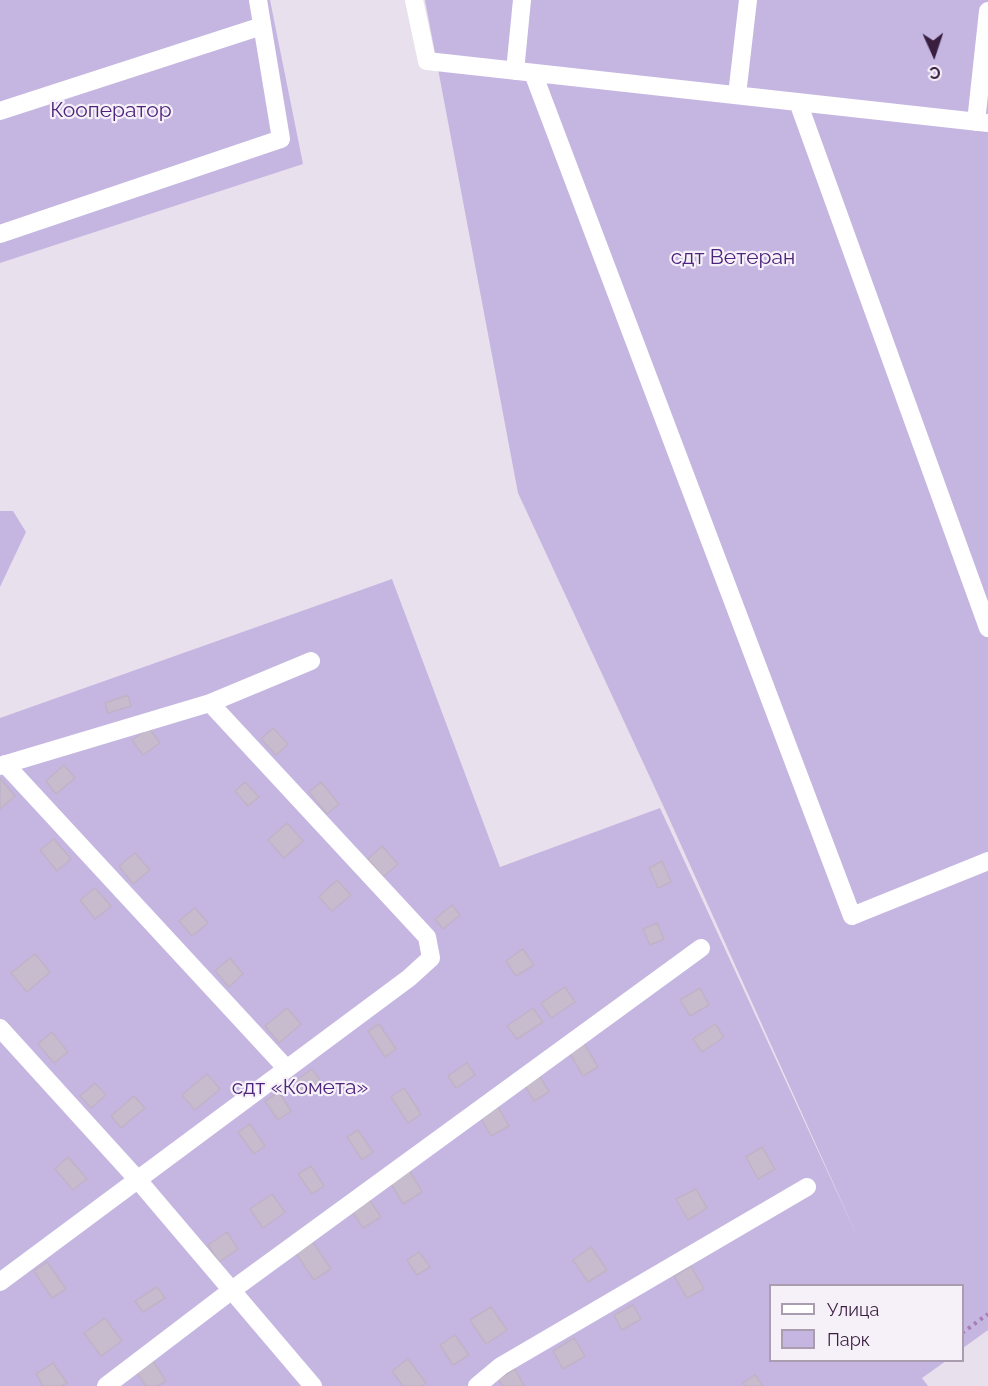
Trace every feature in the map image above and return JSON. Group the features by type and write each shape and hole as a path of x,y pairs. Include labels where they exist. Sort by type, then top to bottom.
{"street":[{"path":"0,234 281,139 258,0"},
{"path":"414,0 427,61 982,123 988,11"},
{"path":"522,0 524,72 852,916 988,861"},
{"path":"737,95 748,0"},
{"path":"0,111 262,26"},
{"path":"798,102 988,628"},
{"path":"288,1068 2,765 210,703 311,661"},
{"path":"0,1282 288,1068 431,958 427,937 210,703"},
{"path":"106,1386 232,1290 701,948"},
{"path":"0,1028 138,1180 313,1386"},
{"path":"477,1386 501,1366 807,1187"}],"path":[{"path":"964,1332 988,1314"}],"green space":[{"name":"Кооператор","path":"0,0 270,0 303,164 0,263"},
{"path":"425,0 988,0 988,1330 964,1347 964,1284 769,1284 769,1362 945,1362 922,1378 928,1386 0,1386 0,718 392,579 500,867 660,808 859,1240 667,814 518,493"},
{"path":"0,511 13,511 26,532 0,587"}],"building":[{"path":"128,695 131,706 108,713 105,703"},
{"path":"149,728 160,743 143,755 132,740"},
{"path":"273,728 288,744 276,755 261,739"},
{"path":"64,765 75,778 56,794 46,781"},
{"path":"0,778 15,796 0,809"},
{"path":"245,782 259,797 248,806 235,791"},
{"path":"321,782 339,804 327,814 309,792"},
{"path":"287,823 303,841 284,858 268,840"},
{"path":"54,839 71,859 57,871 40,850"},
{"path":"382,846 398,864 383,877 368,859"},
{"path":"135,853 150,870 133,884 119,866"},
{"path":"662,861 671,882 658,888 649,868"},
{"path":"337,880 351,895 332,911 319,897"},
{"path":"95,888 111,906 95,919 80,900"},
{"path":"452,905 460,915 443,929 435,919"},
{"path":"195,908 208,923 192,936 179,921"},
{"path":"657,923 664,939 650,945 643,929"},
{"path":"523,949 534,965 516,976 506,961"},
{"path":"35,954 50,972 27,992 11,973"},
{"path":"230,958 243,974 229,987 215,971"},
{"path":"565,987 575,1002 551,1018 541,1003"},
{"path":"700,988 709,1005 690,1016 680,1000"},
{"path":"287,1008 301,1024 279,1043 265,1026"},
{"path":"533,1008 543,1022 517,1039 507,1026"},
{"path":"379,1024 396,1049 385,1057 368,1031"},
{"path":"715,1024 724,1037 702,1052 693,1039"},
{"path":"52,1032 68,1052 54,1063 38,1044"},
{"path":"584,1043 598,1067 583,1076 569,1052"},
{"path":"467,1063 475,1075 456,1088 448,1076"},
{"path":"312,1069 321,1081 303,1093 295,1081"},
{"path":"538,1073 549,1092 534,1101 523,1082"},
{"path":"207,1074 220,1089 195,1110 182,1095"},
{"path":"95,1083 106,1095 91,1108 80,1096"},
{"path":"404,1088 421,1114 408,1123 391,1097"},
{"path":"279,1092 291,1111 278,1120 265,1101"},
{"path":"134,1096 145,1108 121,1128 111,1116"},
{"path":"497,1105 509,1126 491,1136 479,1115"},
{"path":"250,1124 265,1146 254,1154 238,1132"},
{"path":"358,1130 373,1152 362,1160 347,1137"},
{"path":"762,1147 775,1169 758,1179 746,1157"},
{"path":"68,1157 87,1179 73,1190 55,1169"},
{"path":"311,1166 324,1186 312,1194 298,1174"},
{"path":"409,1170 422,1192 403,1204 390,1182"},
{"path":"696,1189 707,1208 688,1220 676,1199"},
{"path":"272,1194 285,1212 263,1228 250,1209"},
{"path":"369,1199 381,1217 363,1228 351,1210"},
{"path":"227,1232 238,1249 219,1262 208,1245"},
{"path":"312,1241 331,1269 314,1280 295,1252"},
{"path":"591,1247 607,1270 588,1282 573,1260"},
{"path":"419,1252 430,1267 417,1275 407,1260"},
{"path":"47,1262 66,1289 52,1298 34,1271"},
{"path":"691,1266 704,1289 687,1298 674,1276"},
{"path":"157,1287 165,1298 143,1312 135,1301"},
{"path":"633,1305 641,1319 622,1330 614,1315"},
{"path":"491,1307 507,1330 486,1344 470,1320"},
{"path":"105,1318 122,1341 101,1356 84,1333"},
{"path":"455,1335 469,1355 453,1365 440,1345"},
{"path":"574,1338 585,1356 563,1369 553,1351"},
{"path":"408,1359 426,1383 422,1386 403,1386 392,1371"},
{"path":"153,1361 166,1381 158,1386 146,1386 136,1372"},
{"path":"53,1363 67,1383 62,1386 43,1386 36,1374"},
{"path":"515,1369 524,1386 503,1386 498,1379"},
{"path":"755,1375 763,1386 745,1386 743,1383"}],"park label":[{"name":"сдт Ветеран","path":"733,258"},
{"name":"сдт «Комета»","path":"300,1088"}]}
